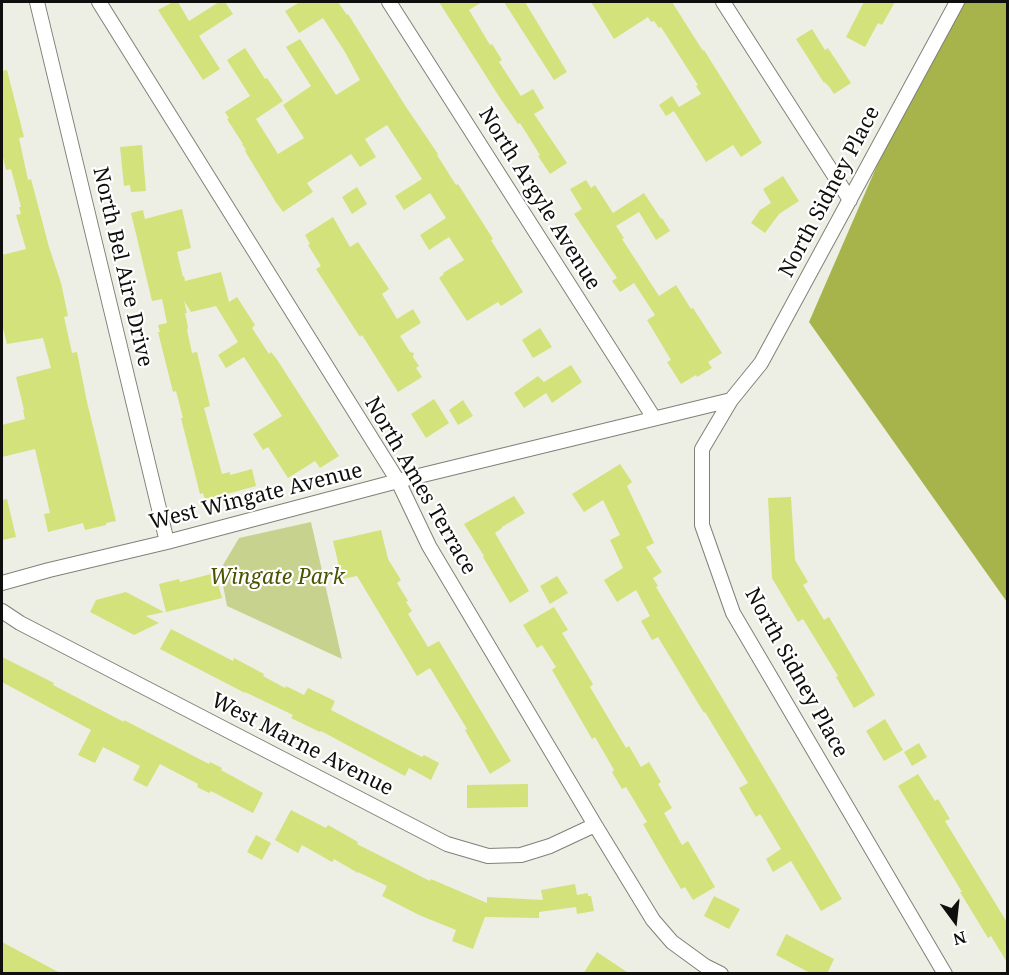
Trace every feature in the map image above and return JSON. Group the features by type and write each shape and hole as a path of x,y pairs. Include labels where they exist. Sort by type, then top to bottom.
{"street":[{"name":"North Bel Aire Drive","path":"37,2 167,542"},
{"name":"North Ames Terrace","path":"99,2 398,482 429,546 653,920 672,942 705,966 721,974"},
{"name":"North Argyle Avenue","path":"389,2 654,418"},
{"path":"723,2 850,200"},
{"name":"North Sidney Place","path":"945,974 733,613 702,525 702,449 731,400 761,363 957,2"},
{"name":"West Wingate Avenue","path":"2,583 731,400"},
{"name":"West Marne Avenue","path":"2,611 20,623 447,844 489,856 521,855 550,846 595,825"}],"green space":[{"path":"948,2 1007,2 1007,602 809,322"},
{"name":"Wingate Park","path":"311,522 342,659 227,606 220,570 239,538"}],"building":[{"path":"173,2 178,2 189,21 219,2 225,2 233,14 199,36 220,69 203,80 158,10"},
{"path":"300,2 338,2 348,14 456,185 458,184 493,239 491,240 523,292 501,306 498,302 467,321 439,278 464,260 449,237 429,250 420,235 446,218 430,193 404,210 395,196 422,179 387,125 365,139 376,157 360,167 351,154 307,183 313,192 283,212 227,119 229,118 225,112 250,96 227,60 245,48 265,79 267,78 283,101 256,119 278,154 304,138 283,105 311,86 286,47 300,39 336,95 360,80 323,18 299,33 285,11"},
{"path":"439,2 482,2 469,10 502,60 499,62 521,96 533,89 544,108 534,114 567,163 550,174 520,123 518,124 500,98"},
{"path":"504,2 525,2 567,72 554,80"},
{"path":"591,2 672,2 762,143 741,157 733,145 706,162 674,111 666,116 659,105 672,96 679,107 701,94 696,86 698,85 661,27 659,28 654,21 651,22 648,17 614,39"},
{"path":"864,2 895,2 882,25 878,23 865,47 846,37"},
{"path":"812,29 825,50 828,48 851,83 834,94 824,83 796,39"},
{"path":"7,70 24,137 19,138 28,180 31,179 61,283 68,316 64,317 72,353 77,352 116,521 85,530 83,523 48,532 44,514 50,513 35,449 2,457 2,425 25,419 16,377 51,368 43,338 7,344 2,324 2,255 26,249 16,215 21,214 19,207 21,207 11,169 6,170 2,153 2,71"},
{"path":"142,145 146,191 131,192 130,185 124,186 120,147"},
{"path":"783,176 799,201 779,214 765,233 751,223 760,210 771,203 763,189"},
{"path":"586,180 591,188 595,185 613,213 644,193 662,218 670,231 656,240 639,212 616,226 659,296 676,285 691,309 693,308 722,353 708,362 712,368 681,384 667,362 671,360 647,320 655,315 634,283 620,292 612,281 617,278 574,214 582,209 570,189"},
{"path":"357,187 367,204 352,214 342,197"},
{"path":"182,209 191,248 177,252 185,281 221,272 229,302 237,297 255,325 252,328 269,354 271,352 276,358 339,456 320,468 315,461 288,478 268,447 263,450 253,434 282,416 244,357 226,368 218,355 238,342 216,306 191,312 184,301 192,353 197,352 210,406 204,408 222,474 230,472 230,475 252,469 256,486 205,500 203,493 200,494 176,391 173,392 158,332 160,332 158,325 167,323 162,299 152,301 131,213 143,210 145,219"},
{"path":"333,217 350,247 358,242 389,289 382,294 397,319 413,309 421,323 400,336 410,352 414,353 413,357 419,366 416,368 422,377 398,392 316,269 321,266 308,245 310,244 305,235"},
{"path":"540,328 552,347 533,358 522,340"},
{"path":"571,365 582,382 552,403 546,393 524,408 514,393 538,376 544,382"},
{"path":"434,399 449,423 426,438 411,414"},
{"path":"463,400 473,416 458,425 449,410"},
{"path":"620,464 632,482 627,486 654,543 646,547 662,572 653,578 658,586 656,587 842,899 821,911 791,861 773,872 766,859 781,849 760,814 756,817 739,788 748,783 705,712 658,637 652,640 641,621 650,616 636,590 617,602 604,580 623,568 610,540 620,535 603,500 584,512 572,494"},
{"path":"514,496 525,513 495,533 529,591 510,603 464,524"},
{"path":"791,497 795,560 808,582 803,585 824,620 829,617 875,695 854,708 836,677 838,676 803,619 798,622 772,578 768,498"},
{"path":"7,499 16,537 2,540 2,500"},
{"path":"381,530 388,559 401,580 397,583 412,611 408,614 428,647 439,641 511,761 490,774 465,730 467,729 430,668 417,676 357,576 342,579 333,541"},
{"path":"215,573 222,598 166,612 159,584 179,579 180,582"},
{"path":"557,576 568,593 550,604 540,586"},
{"path":"126,592 164,612 146,616 159,623 134,635 90,612 96,600"},
{"path":"554,607 568,630 562,633 593,684 590,687 626,748 629,746 641,767 649,762 672,808 664,813 682,845 688,841 715,887 693,900 685,887 681,889 643,824 647,822 626,787 622,789 595,737 592,739 552,670 556,667 542,645 537,648 523,625"},
{"path":"171,629 233,661 234,658 285,688 286,686 304,695 308,688 335,701 331,710 422,757 424,755 439,763 431,780 409,768 405,776 321,731 291,718 293,715 160,649"},
{"path":"2,657 124,722 124,720 209,764 210,762 222,768 221,770 263,793 253,813 211,791 209,793 197,787 198,784 160,764 147,787 133,780 140,766 103,747 95,763 78,755 91,730 2,682"},
{"path":"885,719 903,750 884,761 866,731"},
{"path":"919,743 927,757 912,766 904,752"},
{"path":"918,774 935,801 938,799 950,819 945,821 1008,924 1008,964 991,936 988,938 898,786"},
{"path":"528,784 528,807 467,808 467,785"},
{"path":"291,810 326,828 328,825 358,842 357,844 430,881 431,879 487,903 487,897 543,900 541,890 575,884 577,895 588,893 588,896 591,896 594,911 577,914 576,907 539,912 539,918 485,917 473,949 452,941 456,930 419,915 382,896 387,886 334,859 332,862 302,845 298,853 275,840"},
{"path":"256,835 271,843 262,860 247,852"},
{"path":"714,896 740,909 729,929 704,916"},
{"path":"786,934 834,959 827,974 812,974 776,955"},
{"path":"2,942 62,974 2,974"},
{"path":"597,952 630,974 583,974"}]}
